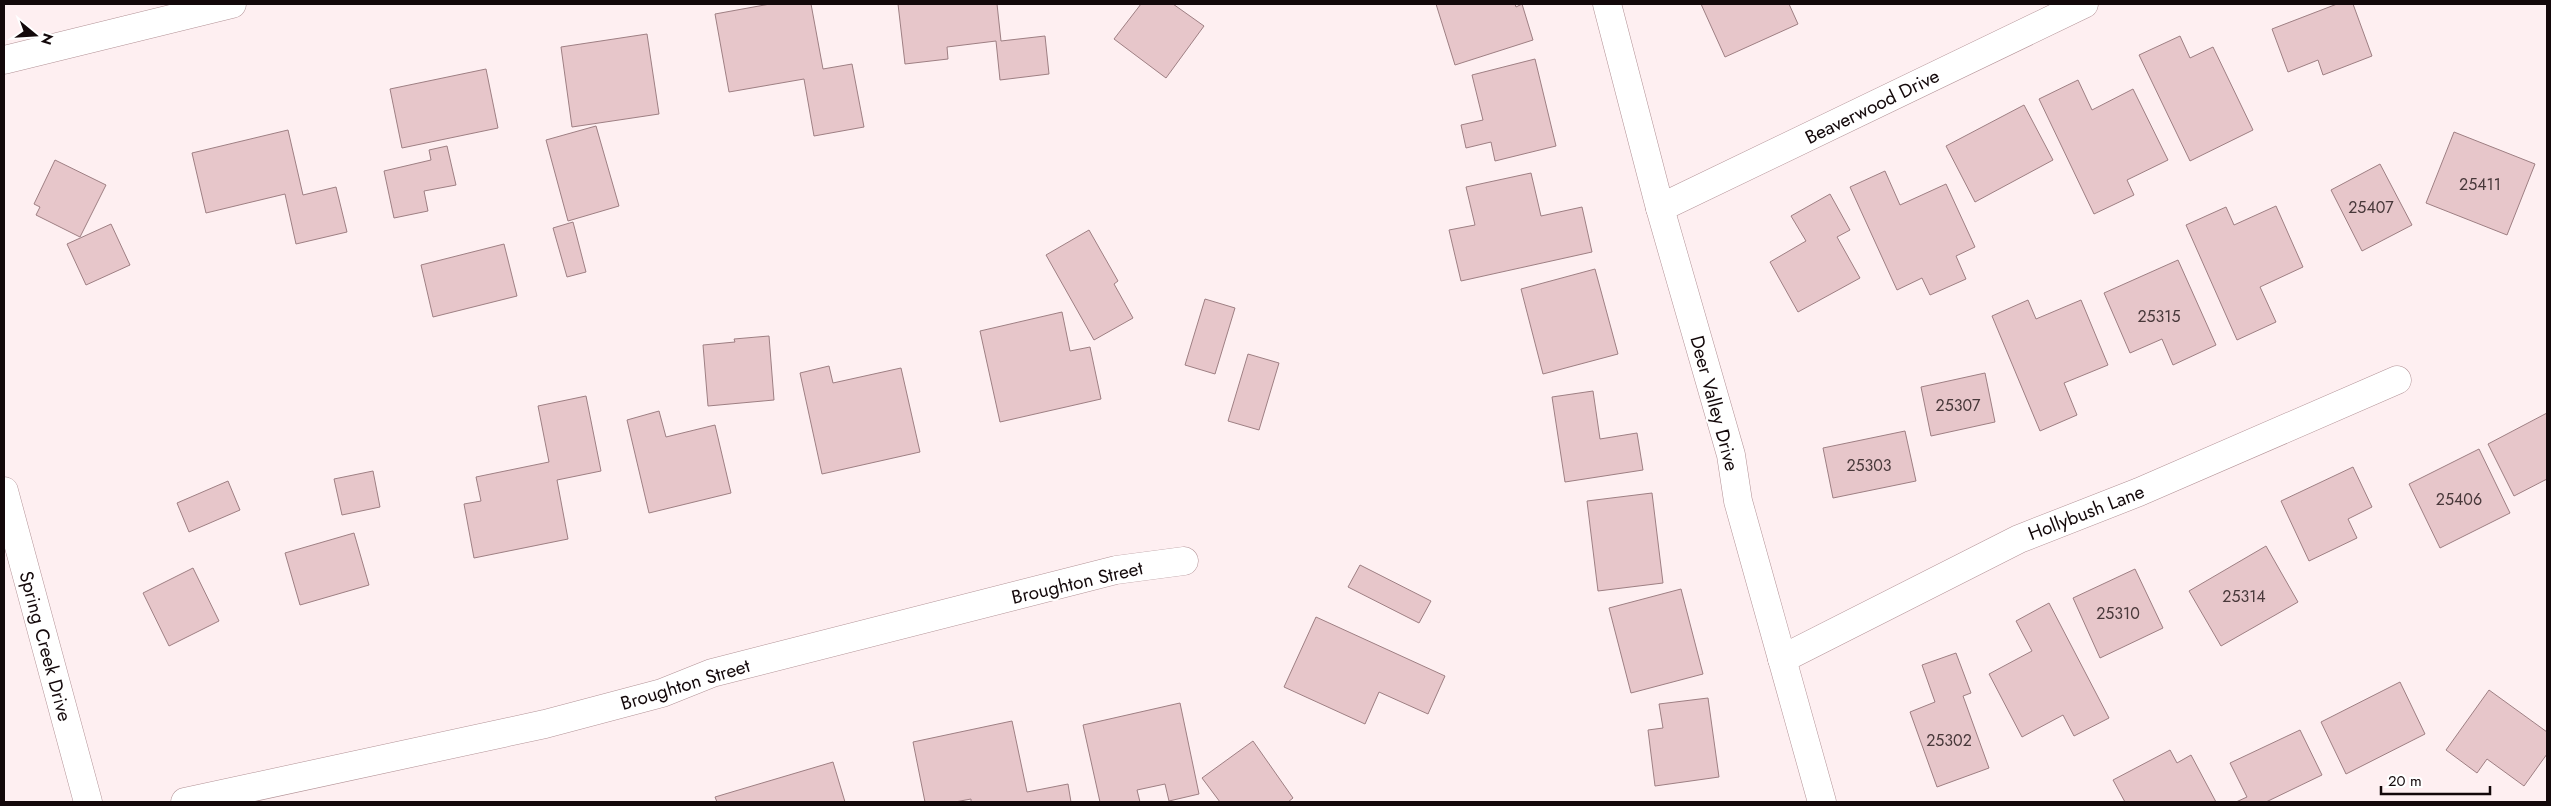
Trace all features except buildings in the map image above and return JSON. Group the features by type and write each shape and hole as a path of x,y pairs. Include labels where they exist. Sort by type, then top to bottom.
{"street":[{"path":"4,60 232,4"},
{"name":"Deer Valley Drive","path":"1607,4 1660,208 1731,455 1738,501 1822,802"},
{"name":"Beaverwood Drive","path":"1660,208 2084,4"},
{"name":"Hollybush Lane","path":"1782,659 2018,539 2140,492 2397,380"},
{"name":"Spring Creek Drive","path":"4,491 88,802"},
{"name":"Broughton Street","path":"185,802 545,724 662,693 712,673 1068,582 1116,570 1184,561"}]}
